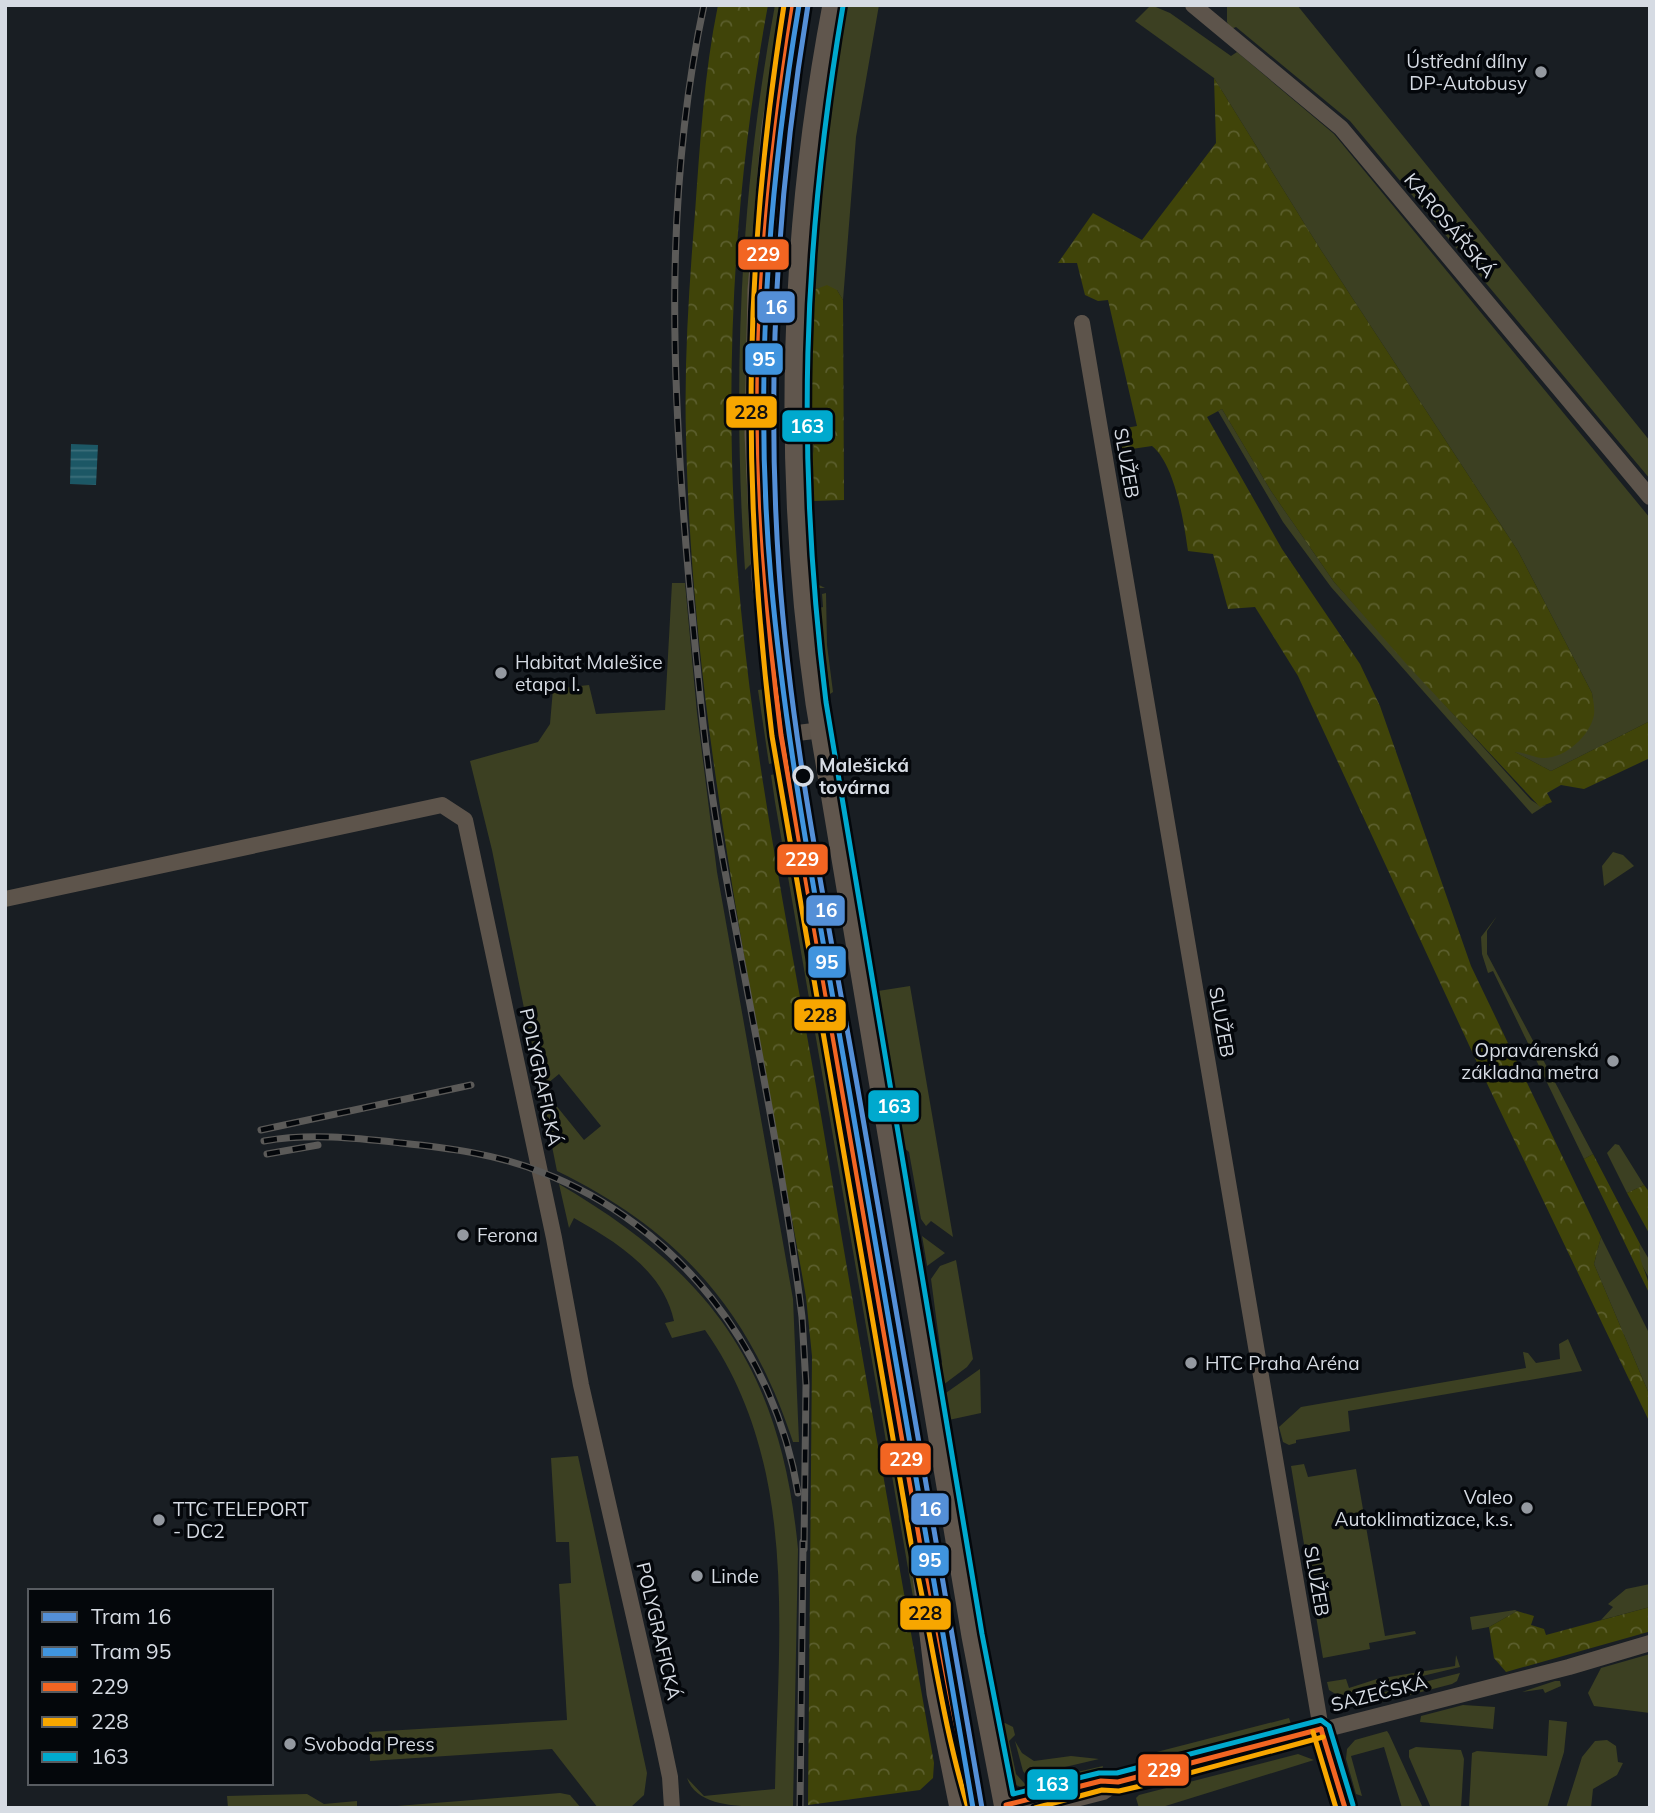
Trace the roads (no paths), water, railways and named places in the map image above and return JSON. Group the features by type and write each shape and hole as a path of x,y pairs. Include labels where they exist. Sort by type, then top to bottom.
{"main road":[{"path":"793,5 767,182 756,368 762,567 781,735 920,1542 962,1758 970,1795 977,1808"},
{"path":"834,5 806,200 796,381 802,569 822,730 1004,1807"},
{"path":"920,1542 938,1693 961,1808"}],"street":[{"name":"KAROSÁŘSKÁ","path":"1193,5 1341,128 1650,497"},
{"name":"SLUŽEB","path":"1082,323 1321,1729 1345,1808"},
{"path":"781,735 822,730"},
{"name":"POLYGRAFICKÁ","path":"5,899 442,805 465,820 554,1238 581,1385 670,1777 672,1808"},
{"name":"SAZEČSKÁ","path":"1004,1807 1101,1781 1118,1782 1569,1667 1650,1643"},
{"name":"SAZEČSKÁ","path":"1041,1808 1103,1792 1118,1782"}],"water":[{"path":"71,444 98,445 96,485 70,484"}],"railway":[{"path":"704,5 691,76 677,220 675,364 678,437 698,675 713,801 774,1134 802,1317 806,1385 804,1549"},
{"path":"261,1130 471,1085"},
{"path":"264,1141 298,1137 350,1138 437,1147 490,1156 541,1172 590,1195 635,1224 676,1259 712,1299 742,1343 767,1390 786,1441 798,1493"},
{"path":"267,1154 318,1145"},
{"path":"800,1808 803,1542"}],"tram line":[{"name":"95","path":"799,5 779,148 767,291 764,435 771,580 786,714 807,847 973,1808"},
{"name":"16","path":"808,5 797,75 782,216 774,357 775,499 785,638 814,843 982,1808"}],"place":[{"name":"Ústřední dílny DP-Autobusy","path":"1541,72"},
{"name":"Habitat Malešice etapa I.","path":"501,673"},
{"name":"Malešická továrna","path":"803,776"},
{"name":"Opravárenská základna metra","path":"1613,1061"},
{"name":"Ferona","path":"463,1235"},
{"name":"HTC Praha Aréna","path":"1191,1363"},
{"name":"Valeo Autoklimatizace, k.s.","path":"1527,1508"},
{"name":"TTC TELEPORT - DC2","path":"159,1520"},
{"name":"Linde","path":"697,1576"},
{"name":"Svoboda Press","path":"290,1744"}]}
